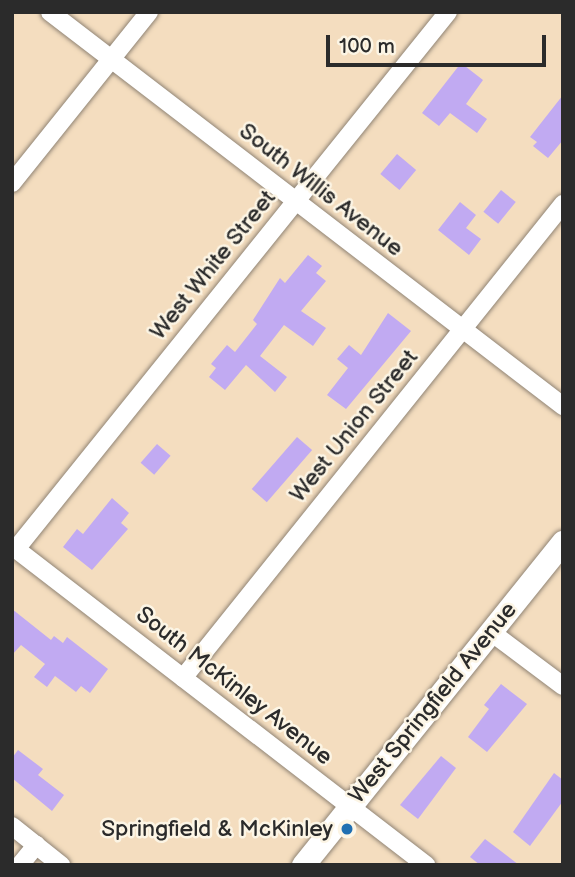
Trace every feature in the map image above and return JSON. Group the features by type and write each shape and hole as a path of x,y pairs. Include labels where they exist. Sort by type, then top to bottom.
{"main road":[{"name":"West Springfield Avenue","path":"303,865 563,542"}],"street":[{"name":"South Willis Avenue","path":"50,12 563,406"},
{"path":"12,183 149,12"},
{"name":"West White Street","path":"14,548 447,12"},
{"name":"West Union Street","path":"183,678 563,204"},
{"name":"South McKinley Avenue","path":"14,548 426,865"},
{"path":"491,632 563,686"},
{"path":"12,826 61,865"},
{"path":"20,865 36,845"}],"building":[{"path":"461,63 483,80 466,104 487,119 477,133 450,113 439,126 422,113"},
{"path":"563,95 563,140 548,158 533,146 537,142 530,137"},
{"path":"397,154 416,170 399,190 380,174"},
{"path":"501,190 516,202 498,224 483,212"},
{"path":"460,202 476,215 466,228 481,239 469,255 438,230"},
{"path":"308,255 322,266 316,273 326,281 301,311 326,328 313,346 284,325 260,356 287,377 275,392 246,365 225,390 209,377 216,368 211,364 227,345 235,352 257,324 253,320 280,278 285,283"},
{"path":"388,313 411,331 346,409 327,395 348,368 337,359 349,345 361,355"},
{"path":"297,437 312,450 267,502 252,489"},
{"path":"157,444 171,456 154,475 141,463"},
{"path":"112,498 129,513 121,523 128,529 92,570 63,547 77,529 83,534"},
{"path":"12,609 51,640 54,636 63,643 67,637 108,669 90,693 81,686 76,692 55,676 47,687 34,677 45,664 21,645 12,655"},
{"path":"501,684 527,704 487,752 468,737 489,709 484,705"},
{"path":"18,750 43,769 38,775 64,795 52,811 12,778 12,758"},
{"path":"441,756 456,768 418,819 400,805"},
{"path":"554,773 563,780 563,801 530,846 513,832"},
{"path":"485,839 519,865 480,865 470,857"}],"place":[{"name":"Springfield & McKinley","path":"347,829"}]}
